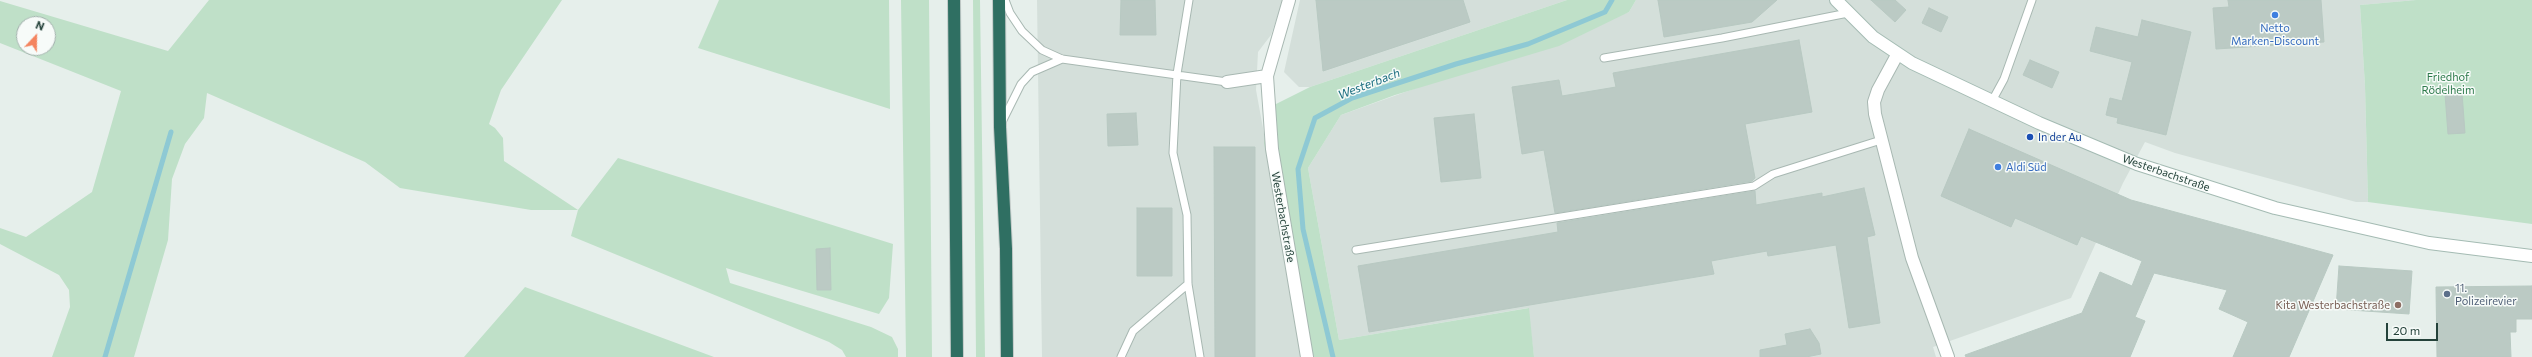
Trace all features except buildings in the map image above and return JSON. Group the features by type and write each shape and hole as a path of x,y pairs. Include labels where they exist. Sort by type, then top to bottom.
{"highway":[{"path":"954,0 957,357"},
{"path":"999,0 1000,127 1006,249 1007,357"}],"street":[{"name":"Westerbachstraße","path":"1289,0 1267,76 1272,149 1307,357"},
{"name":"Westerbachstraße","path":"1836,0 1848,13 1897,55 1931,74 2109,154 2202,186 2275,208 2429,243 2532,256"},
{"path":"1897,55 1878,90 1874,102 1881,140 1912,258 1948,357"},
{"path":"1227,82 1267,76"}],"lane":[{"path":"1006,0 1010,13 1022,32 1042,50 1062,59 1227,82"},
{"path":"1189,0 1177,74 1173,153 1187,215 1188,284 1200,357"},
{"path":"1992,101 2004,79 2032,0"},
{"path":"1604,58 1722,38 1848,13"},
{"path":"1000,127 1021,84 1032,72 1062,59"},
{"path":"1356,250 1754,186 1773,174 1881,140"},
{"path":"1121,357 1133,331 1188,284"}],"shaded area":[{"path":"1037,0 1283,0 1271,35 1258,52 1256,90 1305,357 1042,357"},
{"path":"1300,0 1567,0 1310,87 1299,87 1284,72"},
{"path":"1636,0 2416,0 2360,5 2365,86 2368,202 2356,202 2175,153 2145,142 2123,183 2071,298 1933,347 1936,357 1534,357 1528,308 1339,340 1308,168 1341,115 1629,12"}],"green space":[{"path":"209,0 562,0 501,90 489,124 495,128 503,138 504,161 578,210 531,210 400,188 365,162 207,93 204,118 185,144 172,179 168,240 134,357 52,357 70,307 69,290 59,275 0,244 0,228 26,237 92,192 121,91 33,56 56,56 56,18 168,51"},
{"path":"719,0 889,0 890,109 698,48"},
{"path":"901,0 929,0 932,357 906,357"},
{"path":"973,0 980,0 985,357 976,357"},
{"path":"1567,0 1636,0 1629,12 1559,46 1395,95 1341,115 1308,168 1339,340 1529,308 1534,357 1305,357 1264,143 1272,106 1310,87"},
{"name":"Friedhof Rödelheim","path":"2416,0 2532,0 2532,224 2368,202 2365,86 2360,5"},
{"path":"0,1 50,16 16,16 16,49 0,43"},
{"path":"618,158 893,244 889,298 879,314 726,268 730,283 871,327 892,337 898,349 898,357 846,357 842,350 829,342 571,236 578,210"},
{"path":"525,287 714,357 464,357"}],"waterway":[{"name":"Westerbach","path":"1333,357 1303,229 1298,169 1315,118 1352,98 1456,64 1528,44 1605,12 1612,0"},
{"path":"105,357 171,132"}],"place":[{"name":"Netto Marken-Discount","path":"2275,15"},
{"name":"In der Au","path":"2030,137"},
{"name":"Aldi Süd","path":"1998,167"},
{"name":"11. Polizeirevier","path":"2447,294"},
{"name":"Kita Westerbachstraße","path":"2398,305"}]}
